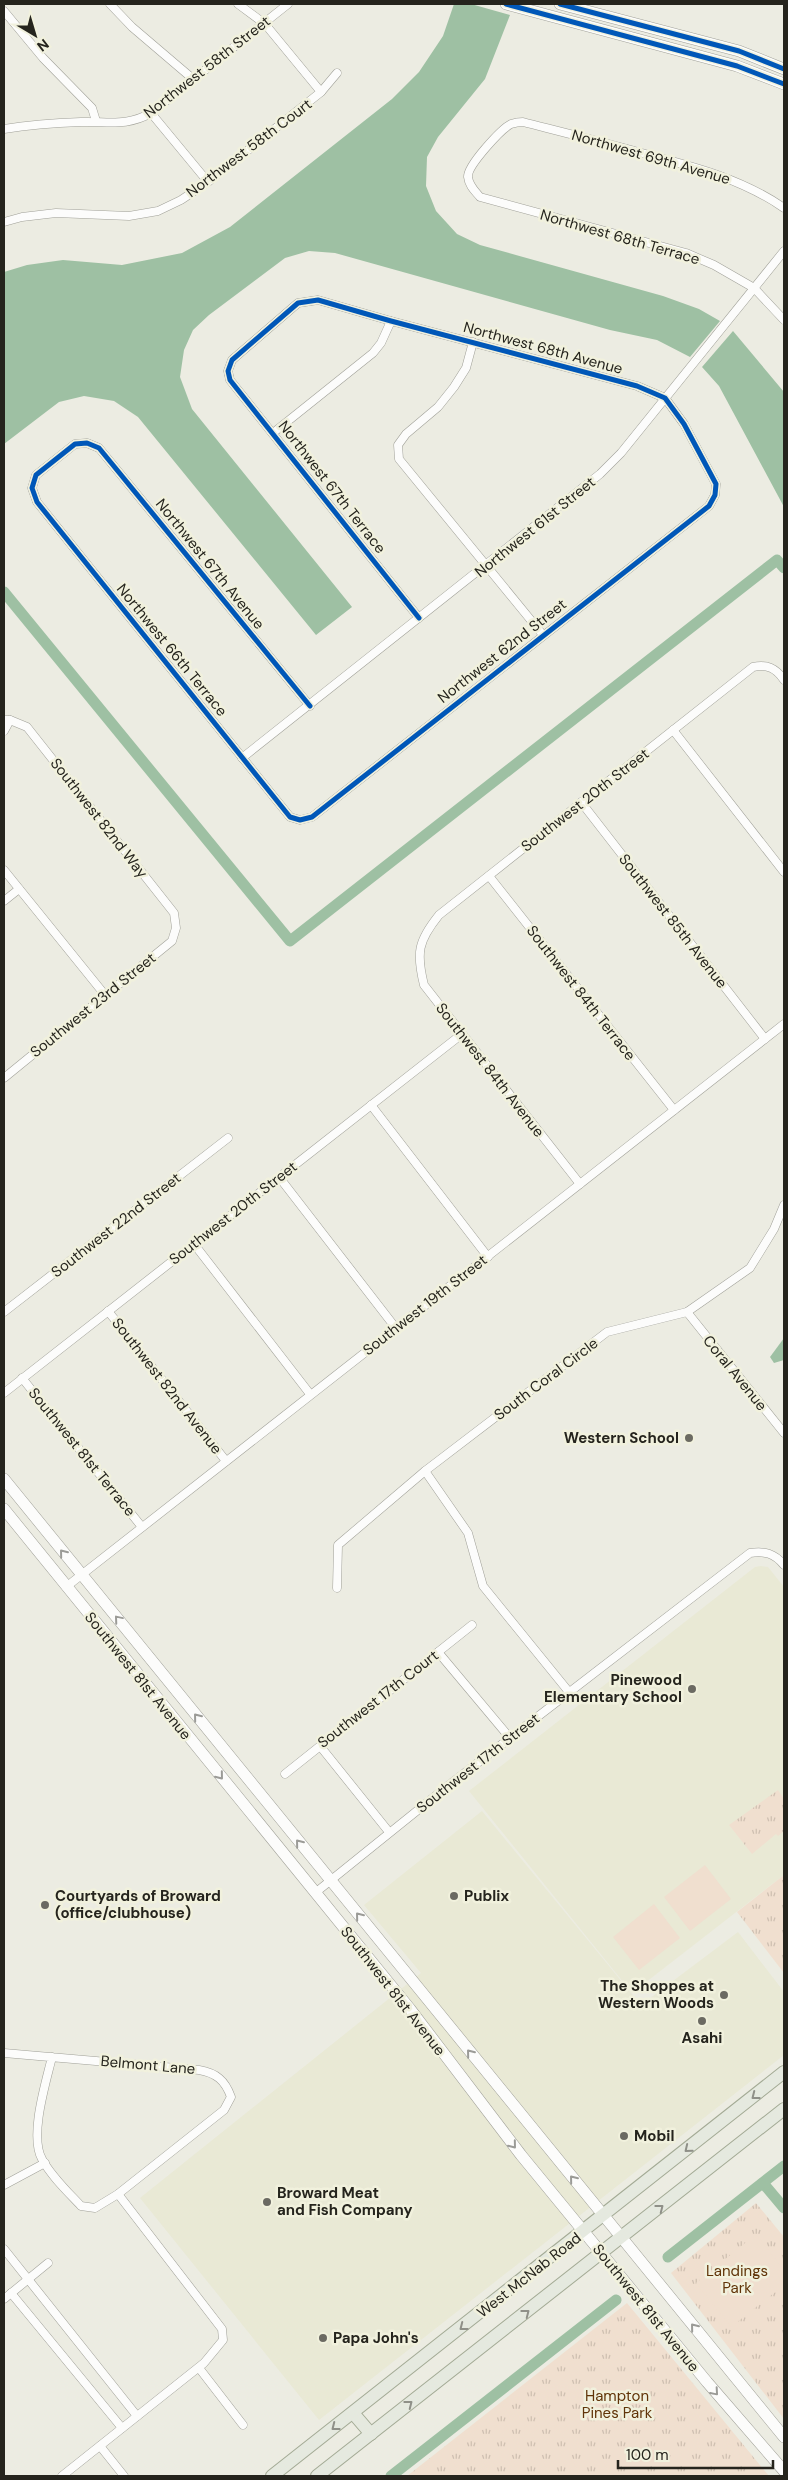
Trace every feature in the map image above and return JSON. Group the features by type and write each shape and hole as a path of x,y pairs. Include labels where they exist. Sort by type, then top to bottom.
{"main road":[{"name":"West McNab Road","path":"272,2476 584,2232 784,2072"},
{"name":"West McNab Road","path":"317,2476 784,2109"},
{"path":"353,2413 370,2434"}],"street":[{"path":"110,4 132,27 193,79"},
{"path":"238,4 265,24 322,92"},
{"name":"Northwest 58th Street","path":"4,129 48,123 96,121 123,124 138,121 152,113 288,4"},
{"path":"506,4 738,66 784,84"},
{"path":"560,4 739,51 784,69"},
{"path":"4,11 44,58 92,108 96,121"},
{"name":"Northwest 58th Court","path":"4,222 22,217 56,212 129,216 158,211 181,200 208,182 322,92 337,73"},
{"path":"152,113 208,182"},
{"name":"Northwest 69th Avenue","path":"512,124 523,122 696,167 730,179 769,198 784,208"},
{"name":"Northwest 68th Terrace","path":"512,124 503,129 470,167 468,177 471,188 480,197 686,253 714,265 754,288 784,320"},
{"name":"Northwest 61st Street","path":"242,758 310,706 600,474 665,398 784,251"},
{"name":"Northwest 68th Avenue","path":"228,372 232,360 298,303 306,300 318,300 391,322 637,386 665,398"},
{"path":"273,432 373,353 381,343 391,322"},
{"path":"473,342 466,368 454,387 438,407 406,434 398,445 399,459 542,635"},
{"name":"Northwest 67th Terrace","path":"228,372 230,380 419,618"},
{"name":"Northwest 62nd Street","path":"300,820 312,817 709,506 715,495 716,484 684,424 665,398"},
{"name":"Northwest 66th Terrace","path":"87,443 75,444 36,475 32,488 37,502 290,817 300,820"},
{"name":"Northwest 67th Avenue","path":"87,443 99,448 310,706"},
{"name":"Southwest 20th Street","path":"419,948 425,932 439,915 753,667 764,665 779,672 784,680"},
{"path":"4,731 7,720"},
{"name":"Southwest 82nd Way","path":"7,720 27,727 174,913 176,928"},
{"path":"674,730 784,872"},
{"name":"Southwest 85th Avenue","path":"581,802 765,1039"},
{"path":"4,870 105,995"},
{"name":"Southwest 84th Terrace","path":"489,876 674,1110"},
{"path":"4,901 19,889"},
{"name":"Southwest 23rd Street","path":"4,1078 172,941 176,928"},
{"name":"Southwest 84th Avenue","path":"419,948 419,965 424,985 580,1184"},
{"name":"Southwest 19th Street","path":"66,1587 784,1024"},
{"name":"Southwest 20th Street","path":"4,1393 462,1034"},
{"path":"371,1105 488,1256"},
{"name":"Southwest 22nd Street","path":"4,1312 228,1138"},
{"path":"279,1177 396,1328"},
{"name":"South Coral Circle","path":"338,1588 338,1545 424,1471 607,1332 687,1312 750,1268 774,1229 784,1205"},
{"path":"194,1244 310,1394"},
{"name":"Southwest 82nd Avenue","path":"108,1311 226,1461"},
{"name":"Coral Avenue","path":"687,1312 784,1433"},
{"name":"Southwest 81st Terrace","path":"22,1378 142,1526"},
{"path":"424,1471 468,1533 483,1586 569,1692"},
{"name":"Southwest 81st Avenue","path":"4,1479 784,2437"},
{"name":"Southwest 81st Avenue","path":"4,1511 410,2009 486,2112 601,2254 784,2471"},
{"name":"Southwest 17th Street","path":"315,1893 389,1832 750,1553 764,1551 778,1556 784,1565"},
{"name":"Southwest 17th Court","path":"285,1774 472,1625"},
{"path":"438,1652 510,1738"},
{"path":"320,1746 389,1832"},
{"name":"Belmont Lane","path":"4,2053 52,2057 199,2070 212,2073 227,2086 231,2097 224,2110 118,2194 95,2208 81,2206 46,2163 37,2144 42,2103 52,2057"},
{"path":"4,2185 46,2163"},
{"path":"62,2476 199,2368 223,2340 222,2329 118,2194"},
{"path":"4,2249 138,2416"},
{"path":"4,2299 48,2263"},
{"path":"11,2293 122,2428"},
{"path":"199,2368 243,2425"},
{"path":"100,2446 124,2476"}],"shaded area":[{"path":"454,4 471,4 510,15 485,79 438,137 427,157 426,186 436,211 457,234 480,245 663,296 699,309 720,321 690,357 657,340 610,330 335,253 309,251 285,258 209,315 193,330 184,350 180,377 192,409 352,607 316,635 138,417 114,401 84,396 59,402 4,444 4,272 27,265 63,260 122,265 182,253 230,227 392,99 419,72 443,36"},
{"path":"733,331 784,392 784,507 719,386 702,367"},
{"path":"784,1338 784,1360 774,1363 770,1357"},
{"name":"Pinewood Elementary School","path":"755,1567 768,1567 784,1587 784,1875 632,1993 469,1791"},
{"path":"482,1811 641,2005 738,1932 784,1992 784,2055 319,2420 140,2198 421,1973 364,1905"}],"green space":[{"path":"778,1790 784,1799 784,1831 778,1836 776,1834 752,1854 729,1825"},
{"path":"705,1865 731,1899 690,1931 664,1897"},
{"path":"784,1875 784,1973 737,1912"},
{"path":"654,1904 680,1938 639,1970 613,1937"},
{"name":"Landings Park","path":"756,2203 784,2237 784,2419 671,2273"},
{"path":"756,2234 784,2270 784,2285 731,2327 696,2283"},
{"name":"Hampton Pines Park","path":"627,2303 769,2476 407,2476"}],"waterway":[{"path":"4,592 290,941 777,560 784,568"},
{"path":"668,2257 784,2166"},
{"path":"763,2183 784,2208"},
{"path":"391,2476 616,2300"}],"cycle path":[{"path":"506,4 737,66 784,84"},
{"path":"560,4 739,51 784,69"},
{"path":"310,706 99,448 87,443 75,444 36,475 32,488 37,502 290,817 300,820 312,817 709,506 715,495 716,484 684,424 665,398 637,386 318,300 298,303 232,360 228,371 230,380 419,618"}],"place":[{"name":"Western School","path":"689,1438"},
{"name":"Pinewood Elementary School","path":"692,1689"},
{"name":"Publix","path":"454,1896"},
{"name":"Courtyards of Broward (office/clubhouse)","path":"45,1905"},
{"name":"The Shoppes at Western Woods","path":"724,1995"},
{"name":"Asahi","path":"702,2021"},
{"name":"Mobil","path":"624,2136"},
{"name":"Broward Meat and Fish Company","path":"267,2202"},
{"name":"Papa John's","path":"323,2338"}]}
